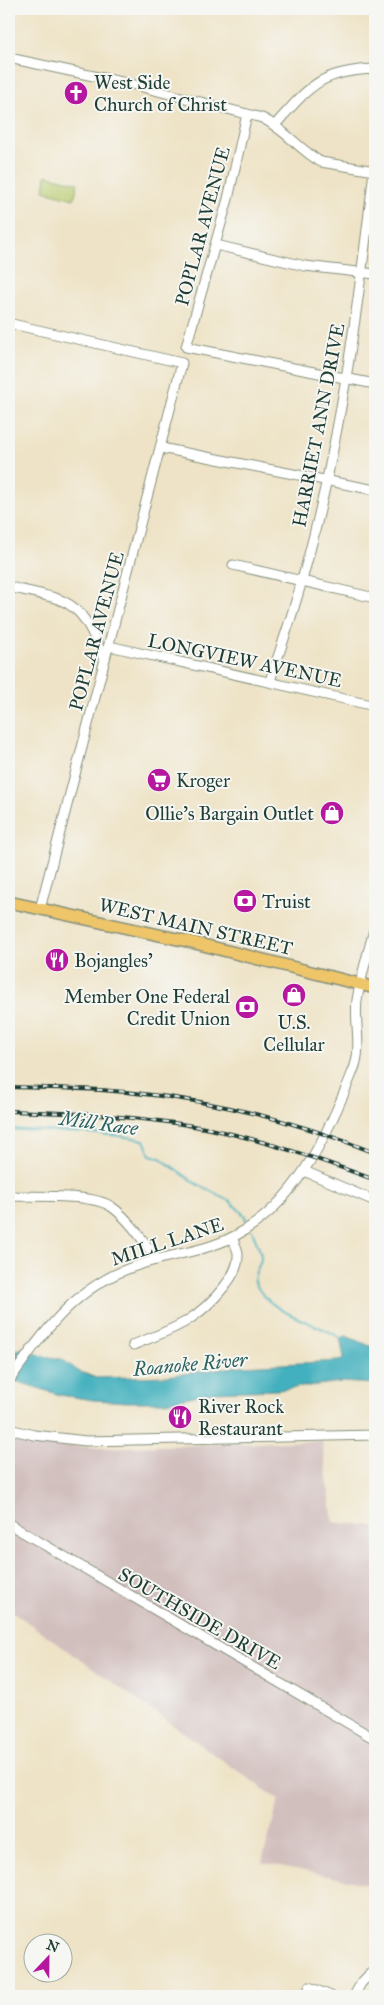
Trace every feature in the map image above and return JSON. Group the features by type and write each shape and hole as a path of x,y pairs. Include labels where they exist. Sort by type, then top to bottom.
{"main road":[{"name":"WEST MAIN STREET","path":"9,902 191,942 375,988"}],"street":[{"path":"9,58 131,84 246,114 275,124 313,158 321,162 375,171"},
{"path":"275,124 305,91 324,78 346,72 375,69"},
{"name":"POPLAR AVENUE","path":"246,114 216,245 186,347 346,378"},
{"name":"HARRIET ANN DRIVE","path":"270,681 302,581 326,481 346,378 375,171"},
{"path":"216,245 305,266 375,274"},
{"name":"POPLAR AVENUE","path":"12,324 182,363 40,908"},
{"path":"346,378 375,384"},
{"path":"161,448 375,490"},
{"path":"233,565 375,598"},
{"path":"9,587 50,597 73,606 84,616 104,660"},
{"name":"LONGVIEW AVENUE","path":"109,646 375,706"},
{"name":"MILL LANE","path":"9,1381 32,1348 63,1310 90,1288 122,1270 195,1252 232,1238 248,1229 276,1207 304,1171 326,1130 354,1069 358,1050 356,1009 375,926"},
{"path":"304,1171 375,1201"},
{"path":"9,1196 89,1198 106,1203 125,1218 157,1260"},
{"path":"134,1345 174,1328 193,1318 207,1307 235,1271 239,1255 232,1238"},
{"path":"9,1429 59,1438 94,1441 375,1435"},
{"name":"SOUTHSIDE DRIVE","path":"9,1524 375,1739"},
{"path":"354,1996 360,1983 371,1973"},
{"path":"309,1987 330,1996"}],"shaded area":[{"path":"9,1435 40,1442 98,1448 322,1441 333,1522 375,1526 375,1886 262,1862 279,1800 9,1609"}],"green space":[{"path":"46,175 78,183 74,199 44,191"}],"water":[{"path":"346,1336 375,1348 375,1384 341,1382 278,1390 213,1392 166,1402 128,1402 93,1400 60,1395 9,1379 9,1350 24,1349 43,1356 62,1359 78,1371 96,1378 167,1376 241,1366 339,1361 344,1357 340,1338"}],"waterway":[{"name":"Mill Race","path":"9,1129 93,1133 144,1140 150,1155 160,1158 195,1183 230,1201 245,1216 246,1220"},
{"name":"Mill Race","path":"252,1230 261,1256 254,1278 261,1293 281,1310 342,1339"}],"railway":[{"path":"9,1087 119,1091 196,1101 257,1114 317,1132 375,1153"},
{"path":"9,1111 132,1118 205,1128 249,1138 375,1180"}],"place":[{"name":"West Side Church of Christ","path":"76,93"},
{"name":"Kroger","path":"159,780"},
{"name":"Ollie's Bargain Outlet","path":"332,813"},
{"name":"Truist","path":"245,901"},
{"name":"Bojangles'","path":"57,960"},
{"name":"U.S. Cellular","path":"294,995"},
{"name":"Member One Federal Credit Union","path":"247,1007"},
{"name":"River Rock Restaurant","path":"180,1417"}],"water label":[{"name":"Roanoke River","path":"190,1364"}]}
